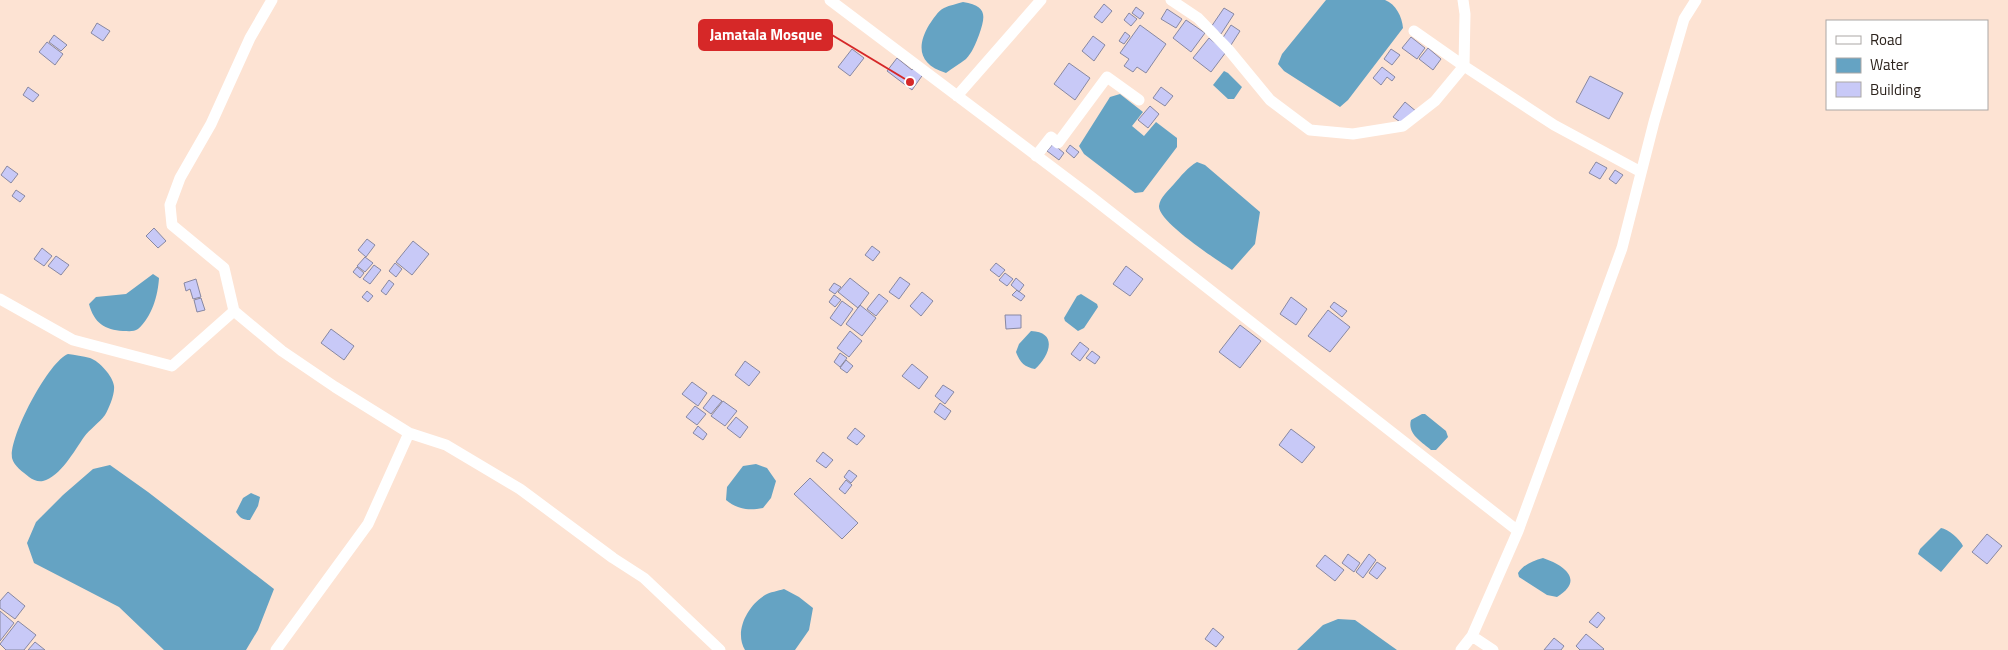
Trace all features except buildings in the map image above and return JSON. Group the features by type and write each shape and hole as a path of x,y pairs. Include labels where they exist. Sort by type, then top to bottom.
{"street":[{"path":"272,0 250,38 211,124 180,178 170,205 172,225 224,268 234,311 290,356 335,387 409,432 446,445 520,489 644,578 720,650"},
{"path":"830,0 1036,156 1518,531"},
{"path":"957,96 1041,0"},
{"path":"1171,0 1198,18 1228,49 1270,100 1310,130 1353,134 1403,126 1435,101 1464,66 1465,14 1463,0"},
{"path":"1461,650 1472,636 1518,531 1622,248 1641,172 1684,19 1696,0"},
{"path":"1414,31 1554,125 1641,172"},
{"path":"1036,156 1051,137 1058,143 1107,77 1140,100"},
{"path":"0,299 73,340 172,366 234,311"},
{"path":"276,650 368,524 409,432"},
{"path":"1472,636 1493,650"}],"water":[{"path":"1326,0 1385,0 1398,11 1403,28 1348,100 1340,107 1284,71 1278,64 1282,54"},
{"path":"963,2 977,6 983,12 983,22 970,54 946,73 937,70 925,60 922,54 922,41 929,25 940,11 946,7"},
{"path":"1224,71 1242,87 1234,99 1228,99 1213,85"},
{"path":"1120,94 1143,112 1132,126 1144,136 1156,122 1177,138 1177,147 1143,192 1135,193 1084,154 1079,146 1110,97"},
{"path":"1197,162 1205,165 1260,212 1255,244 1232,270 1178,231 1161,213 1159,206 1165,194"},
{"path":"153,274 159,278 156,298 151,312 138,329 131,331 111,329 97,321 89,304 96,297 126,294"},
{"path":"1081,294 1097,304 1098,307 1084,328 1078,331 1065,321 1064,318 1077,296"},
{"path":"1031,331 1040,332 1045,336 1049,346 1044,358 1035,369 1023,364 1016,352 1019,344"},
{"path":"68,354 90,358 101,366 113,382 113,397 105,415 86,434 61,469 43,481 37,481 29,477 15,464 12,458 13,448 23,417 41,384 60,360"},
{"path":"1425,414 1446,431 1448,437 1436,450 1431,450 1413,434 1411,429 1411,420"},
{"path":"756,464 767,468 776,481 771,498 763,508 743,508 726,500 727,487 743,466"},
{"path":"110,465 274,589 258,630 246,650 164,650 119,607 34,563 27,543 36,522 93,469"},
{"path":"251,493 260,497 258,506 250,520 245,520 236,512 243,498"},
{"path":"1941,528 1954,535 1963,546 1941,572 1918,554 1920,549"},
{"path":"1543,558 1564,569 1570,579 1570,585 1557,597 1547,595 1519,577 1518,573 1523,567"},
{"path":"784,589 799,597 813,608 809,630 795,650 745,650 741,635 748,612 765,595"},
{"path":"1338,619 1355,620 1397,650 1297,650 1323,625"}],"place":[{"name":"Jamatala Mosque","path":"910,82"}]}
